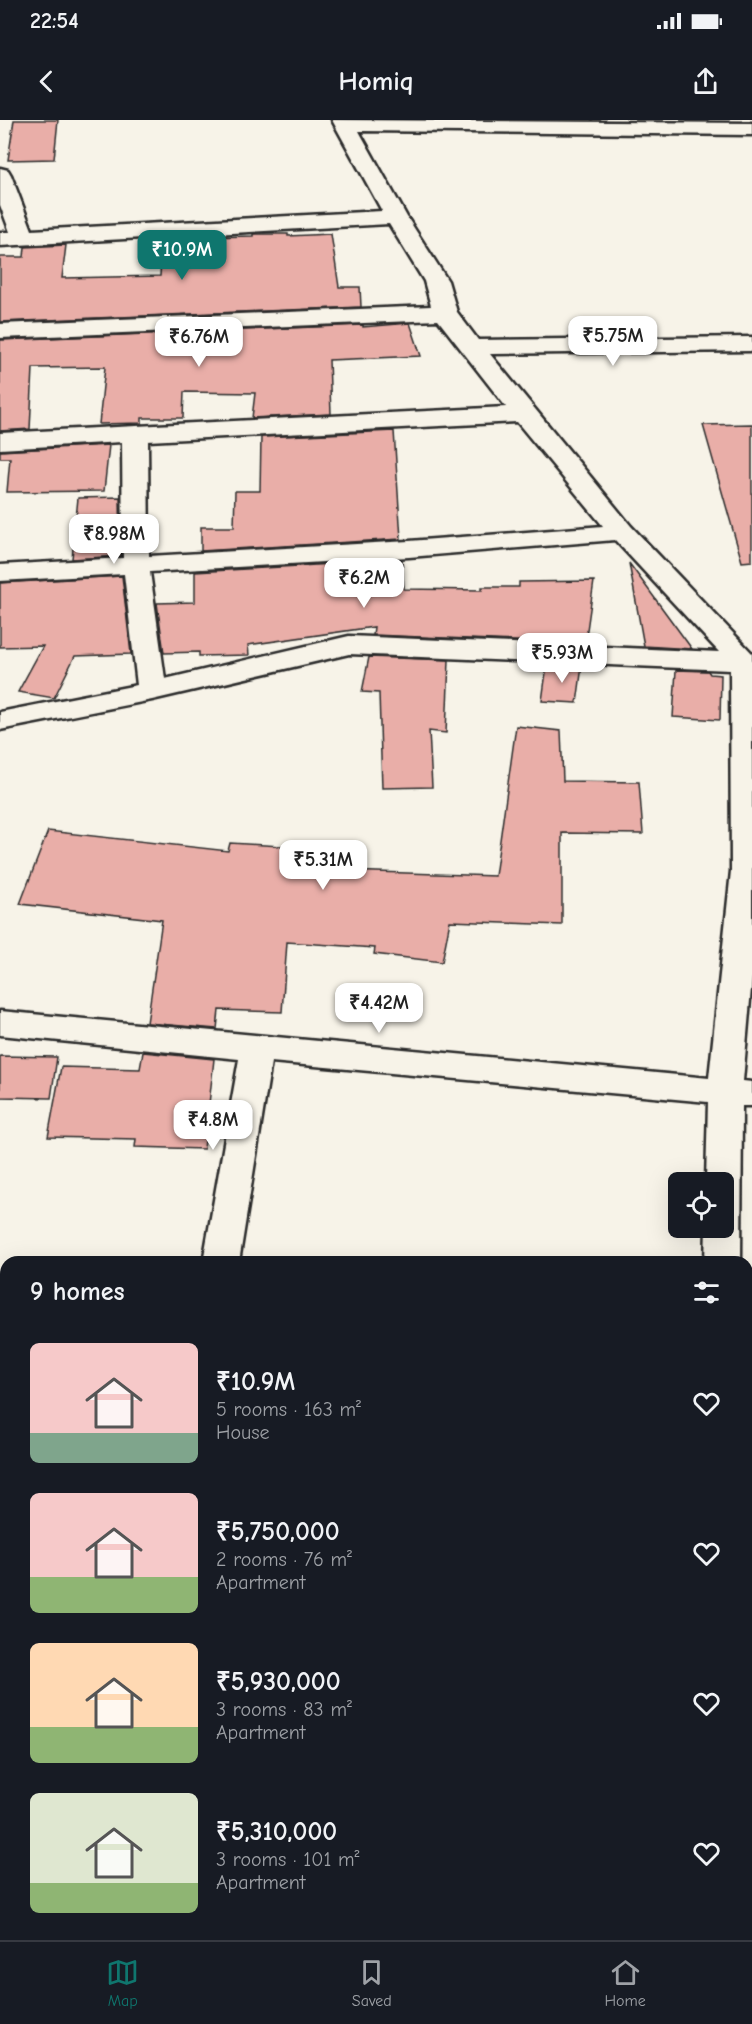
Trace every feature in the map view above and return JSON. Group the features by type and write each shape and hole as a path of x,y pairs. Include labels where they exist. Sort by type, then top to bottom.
{"street":[{"path":"724,1256 739,1092 749,871 748,662 622,532 524,414 445,313 436,281 396,218 344,122 752,129"},
{"path":"0,175 23,237"},
{"path":"0,239 396,218"},
{"path":"0,331 445,313"},
{"path":"473,347 752,344"},
{"path":"0,441 524,414"},
{"path":"135,435 136,565 152,692"},
{"path":"0,573 409,549 622,532"},
{"path":"0,721 152,692 349,645 748,662"},
{"path":"0,1023 257,1049 739,1092"},
{"path":"222,1256 257,1049"}],"building":[{"path":"14,120 58,120 54,159 8,160"},
{"path":"253,234 288,234 288,236 331,234 339,287 360,287 361,307 0,322 0,257 24,257 25,247 66,245 62,278 160,276 162,244 205,244 205,237 253,236"},
{"path":"410,323 421,356 329,360 331,414 252,418 255,393 184,392 183,418 142,418 142,423 99,424 105,367 33,368 30,429 0,431 0,340 363,325 363,327"},
{"path":"752,424 752,561 742,562 703,425"},
{"path":"394,431 401,539 201,551 201,527 234,527 235,491 260,491 261,437"},
{"path":"109,445 104,491 7,492 10,458 0,458 0,451"},
{"path":"120,497 121,556 72,559 78,498"},
{"path":"402,560 404,589 482,590 482,587 519,587 519,582 594,581 585,644 373,635 374,627 248,645 249,655 199,656 199,652 164,653 157,603 195,602 195,572"},
{"path":"629,563 692,649 644,646"},
{"path":"122,576 131,654 75,656 54,698 18,692 43,646 0,647 0,583"},
{"path":"369,657 449,660 446,733 429,731 432,787 382,788 379,693 362,692"},
{"path":"547,665 582,666 577,703 542,701"},
{"path":"676,670 708,671 710,674 721,675 720,720 673,717"},
{"path":"516,726 561,731 563,781 639,782 643,834 562,833 562,925 450,921 442,962 374,954 375,948 287,942 282,1012 219,1010 217,1029 147,1023 162,920 20,904 48,831 228,851 230,843 350,850 347,871 495,876"},
{"path":"143,1052 214,1059 204,1149 135,1147 136,1139 48,1137 61,1067 140,1069"},
{"path":"0,1056 57,1057 51,1098 0,1097"}]}
